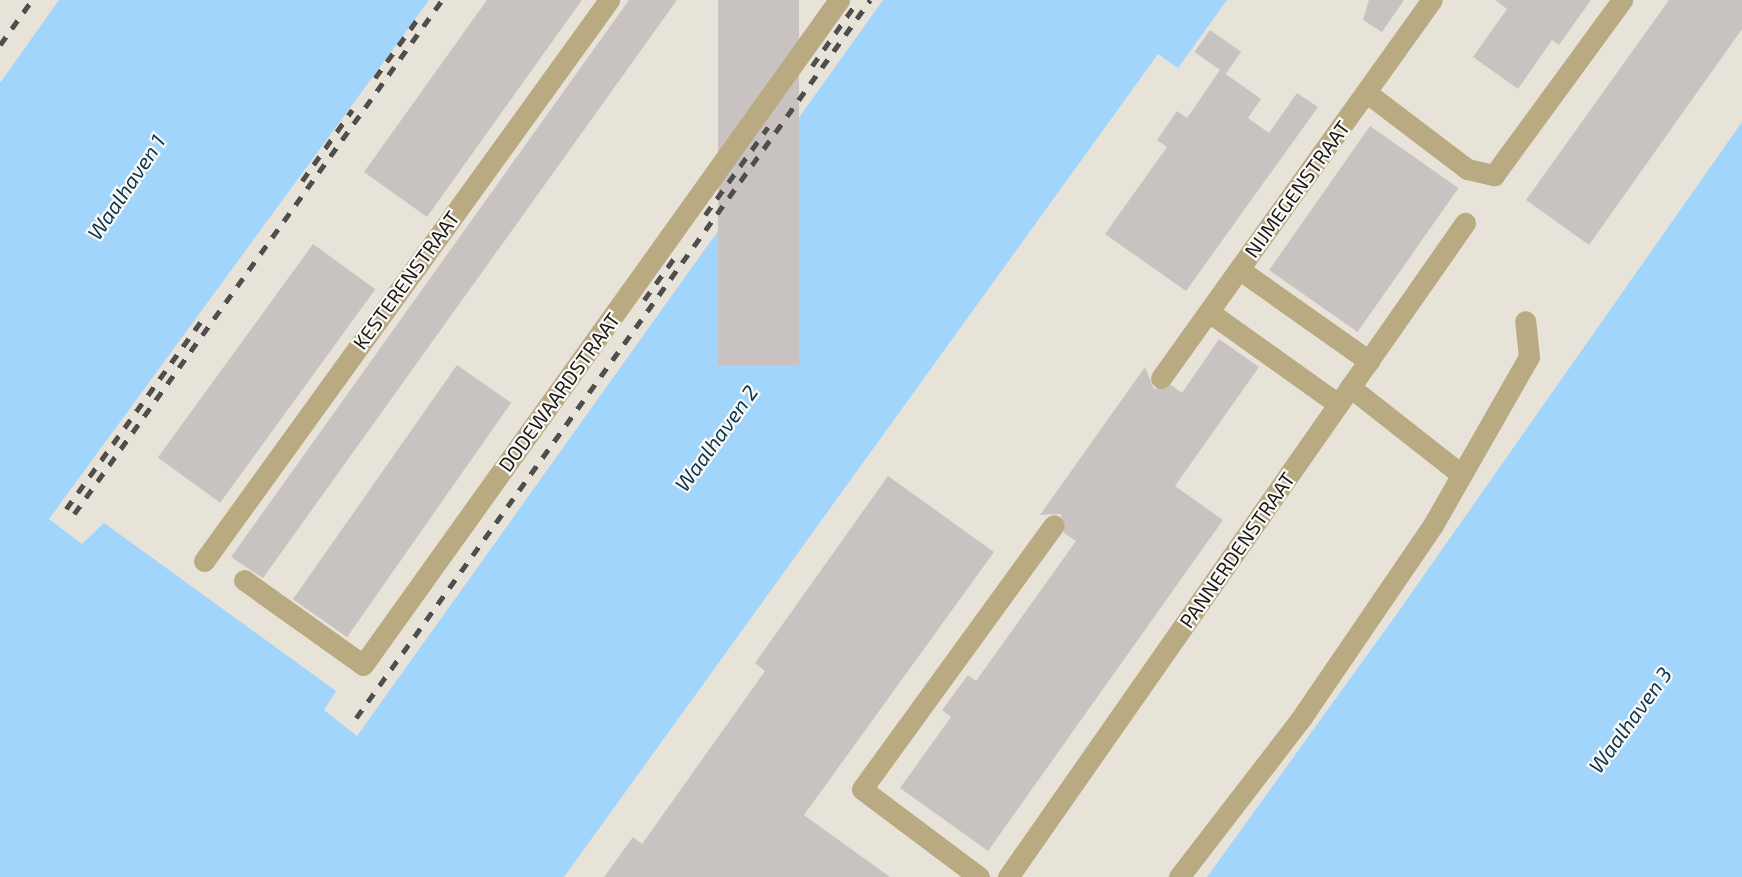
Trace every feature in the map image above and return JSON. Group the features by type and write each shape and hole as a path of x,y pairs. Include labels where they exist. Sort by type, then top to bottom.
{"street":[{"name":"KESTERENSTRAAT","path":"204,561 609,0"},
{"name":"DODEWAARDSTRAAT","path":"244,580 363,665 839,0"},
{"name":"NIJMEGENSTRAAT","path":"1161,378 1432,0"},
{"path":"1367,93 1467,169 1486,176 1501,171 1622,0"},
{"name":"PANNERDENSTRAAT","path":"1008,877 1465,223"},
{"path":"1239,270 1369,361"},
{"path":"1209,312 1344,396 1462,475"},
{"path":"1179,877 1302,717 1462,475 1529,357 1525,321"},
{"path":"979,877 862,789 1054,525"}],"shaded area":[{"path":"0,0 76,0 0,106"},
{"path":"393,0 908,0 362,755 27,508"},
{"path":"1187,0 1742,0 1742,158 1231,877 552,877"}],"water":[{"path":"59,0 429,0 49,519 82,544 104,523 336,691 324,710 357,736 883,0 1227,0 1178,68 1158,54 564,877 0,877 0,83"},
{"name":"Waalhaven 3","path":"1742,122 1742,877 1207,877 1396,615"}],"building":[{"path":"487,0 582,0 427,217 364,172"},
{"path":"629,0 677,0 263,578 231,557"},
{"path":"718,0 799,0 799,365 718,365"},
{"path":"1369,0 1404,0 1382,32 1363,20"},
{"path":"1495,0 1591,0 1559,45 1552,40 1518,89 1473,57 1507,9"},
{"path":"1669,0 1742,0 1742,29 1589,245 1526,200"},
{"path":"1210,30 1241,52 1226,74 1195,52"},
{"path":"1220,70 1261,99 1248,118 1269,133 1297,93 1318,107 1186,291 1105,234 1167,147 1157,140 1177,111 1187,118"},
{"path":"1370,126 1458,188 1358,332 1269,270"},
{"path":"313,244 375,289 220,503 158,458"},
{"path":"1219,339 1259,367 1175,486 1223,520 988,851 900,788 951,717 942,710 968,675 976,681 1076,541 1064,533 1061,514 1040,515 1145,367 1154,389 1171,385 1182,393"},
{"path":"457,365 511,403 347,637 293,599"},
{"path":"888,476 994,552 804,815 890,877 604,877 633,837 642,844 765,671 755,663"}],"railway":[{"path":"0,45 32,0"},
{"path":"74,514 442,0"},
{"path":"356,718 870,0"},
{"path":"812,66 857,2"},
{"path":"375,78 419,17"},
{"path":"302,181 352,110"},
{"path":"705,215 768,127"},
{"path":"644,300 677,254"},
{"path":"66,509 202,320"}],"water label":[{"name":"Waalhaven 1","path":"126,187"},
{"name":"Waalhaven 2","path":"716,438"}]}
